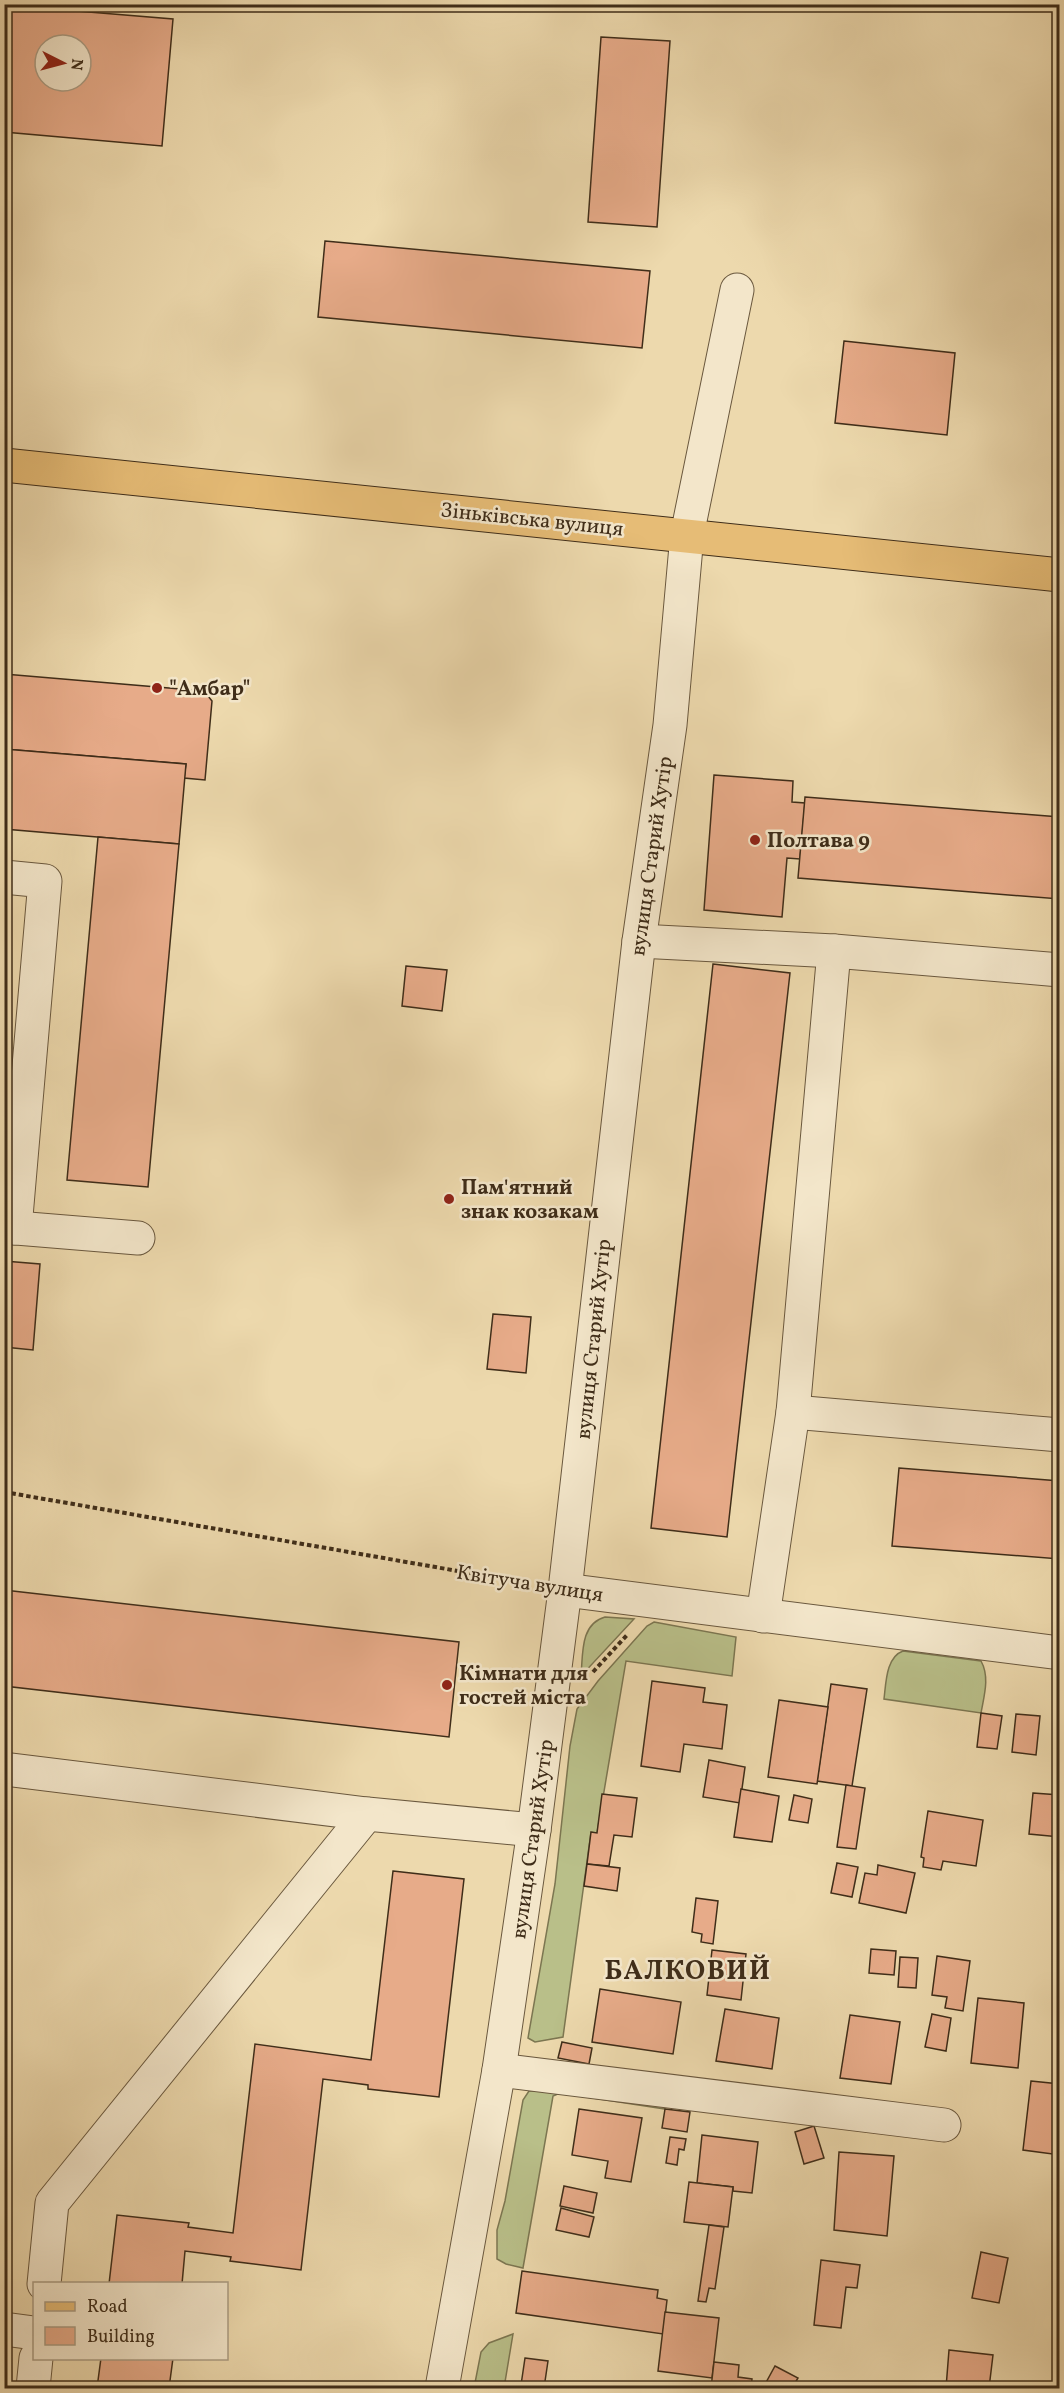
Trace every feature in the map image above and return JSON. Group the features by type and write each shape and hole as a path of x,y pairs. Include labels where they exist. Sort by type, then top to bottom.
{"main road":[{"name":"Зіньківська вулиця","path":"4,465 1059,575"}],"street":[{"name":"вулиця Старий Хутір","path":"442,2388 499,2070 534,1830 565,1590 639,941 670,725 687,535 737,290"},
{"path":"4,878 45,881 10,1228 138,1238"},
{"path":"639,941 834,951 1059,970"},
{"path":"763,1616 793,1412 834,951"},
{"path":"793,1412 1059,1436"},
{"name":"Квітуча вулиця","path":"565,1590 1059,1653"},
{"path":"4,1768 367,1814 534,1830"},
{"path":"44,2282 52,2203 367,1814"},
{"path":"499,2070 944,2126"},
{"path":"4,2329 33,2333"},
{"path":"33,2388 36,2360"}],"path":[{"name":"Квітуча вулиця","path":"4,1492 565,1590"},
{"path":"587,1678 657,1602"}],"green space":[{"path":"605,1617 634,1619 581,1676 584,1641 587,1633 591,1626"},
{"path":"654,1622 736,1637 732,1676 626,1661 597,1833 591,1832 563,2037 535,2042 528,2038 555,1884 570,1746 577,1709 598,1681 647,1626"},
{"path":"903,1651 981,1661 986,1680 981,1713 884,1699 890,1665 897,1654"},
{"path":"560,2089 663,2104 665,2109 560,2093 553,2096 523,2268 506,2264 497,2259 497,2230 505,2201 523,2100 529,2091"},
{"path":"513,2334 504,2388 474,2388 481,2352 489,2343"}],"building":[{"path":"4,5 173,19 162,146 4,132"},
{"path":"601,37 670,41 657,227 588,222"},
{"path":"325,241 650,271 642,348 318,317"},
{"path":"844,341 955,353 947,435 835,423"},
{"path":"4,674 204,691 212,701 205,780 184,778 186,764 4,749"},
{"path":"4,749 186,764 179,844 4,829"},
{"name":"Полтава 9","path":"714,775 793,781 792,802 805,803 800,859 787,858 782,917 704,910"},
{"path":"805,797 1060,817 1060,899 798,878"},
{"path":"98,837 179,844 148,1187 67,1180"},
{"path":"713,964 790,973 727,1537 651,1528"},
{"path":"406,966 447,970 442,1011 402,1006"},
{"path":"4,1261 40,1264 33,1350 4,1347"},
{"path":"493,1314 531,1317 526,1373 487,1369"},
{"path":"899,1468 1060,1481 1060,1559 892,1546"},
{"path":"4,1590 459,1642 449,1737 4,1686"},
{"path":"652,1681 705,1688 703,1702 727,1705 722,1749 684,1744 680,1772 641,1766"},
{"path":"831,1684 867,1689 852,1786 817,1781"},
{"path":"779,1700 828,1707 817,1784 768,1777"},
{"path":"981,1713 1002,1716 997,1749 977,1747"},
{"path":"1016,1714 1040,1716 1036,1755 1012,1752"},
{"path":"709,1760 745,1767 740,1803 703,1797"},
{"path":"846,1785 865,1788 856,1849 837,1847"},
{"path":"741,1789 779,1796 772,1842 734,1837"},
{"path":"1033,1793 1060,1795 1060,1837 1029,1834"},
{"path":"602,1794 637,1798 632,1837 614,1835 609,1866 587,1864 591,1832 597,1833"},
{"path":"794,1795 812,1799 808,1823 789,1820"},
{"path":"928,1811 983,1820 976,1866 943,1861 941,1870 923,1867 924,1858 921,1857"},
{"path":"837,1863 858,1867 852,1897 831,1893"},
{"path":"587,1864 620,1868 617,1891 584,1886"},
{"path":"878,1865 915,1873 906,1913 859,1903 865,1873 877,1875"},
{"path":"393,1871 464,1879 439,2097 368,2089 368,2085 323,2079 301,2270 230,2261 231,2257 185,2251 182,2282 109,2282 117,2215 189,2223 188,2227 233,2233 255,2044 371,2060"},
{"path":"696,1898 718,1901 713,1944 701,1942 702,1934 692,1932"},
{"path":"871,1949 896,1951 894,1975 869,1973"},
{"path":"712,1950 746,1954 741,2000 707,1995"},
{"path":"937,1956 970,1961 963,2011 945,2008 947,1997 932,1995"},
{"path":"900,1957 918,1958 916,1988 898,1987"},
{"path":"600,1989 681,2002 673,2054 592,2042"},
{"path":"978,1998 1024,2003 1018,2068 971,2063"},
{"path":"725,2009 779,2018 772,2069 716,2061"},
{"path":"932,2014 951,2018 946,2051 925,2047"},
{"path":"850,2015 900,2022 891,2084 840,2078"},
{"path":"562,2042 592,2048 589,2064 558,2058"},
{"path":"1031,2081 1060,2084 1060,2155 1023,2150"},
{"path":"579,2109 642,2118 631,2182 605,2178 608,2161 572,2155"},
{"path":"665,2109 690,2112 687,2132 662,2128"},
{"path":"814,2126 824,2158 804,2164 795,2132"},
{"path":"702,2135 758,2142 752,2193 733,2191 733,2187 697,2183"},
{"path":"670,2137 686,2139 684,2150 679,2149 677,2165 666,2163"},
{"path":"839,2152 894,2156 887,2236 834,2230"},
{"path":"689,2182 733,2187 728,2227 684,2222"},
{"path":"564,2186 597,2193 593,2213 560,2206"},
{"path":"561,2208 594,2217 589,2237 556,2230"},
{"path":"709,2225 724,2227 715,2289 709,2288 706,2302 698,2301"},
{"path":"981,2252 1008,2258 999,2303 972,2298"},
{"path":"821,2260 860,2265 857,2288 846,2287 841,2328 814,2325"},
{"path":"522,2271 658,2290 657,2298 667,2300 663,2334 516,2313"},
{"path":"665,2312 719,2318 712,2378 658,2371"},
{"path":"949,2350 993,2355 989,2388 946,2388"},
{"path":"525,2358 548,2361 544,2388 521,2385"},
{"path":"101,2360 173,2360 169,2388 97,2388"},
{"path":"714,2362 739,2365 738,2377 752,2379 751,2388 711,2388"},
{"path":"775,2366 798,2378 792,2388 763,2388"}],"place":[{"name":"\"Амбар\"","path":"157,688"},
{"name":"Полтава 9","path":"755,840"},
{"name":"Пам'ятний знак козакам","path":"449,1199"},
{"name":"Кімнати для гостей міста","path":"447,1685"}],"district":[{"name":"БАЛКОВИЙ","path":"688,1970"}]}
